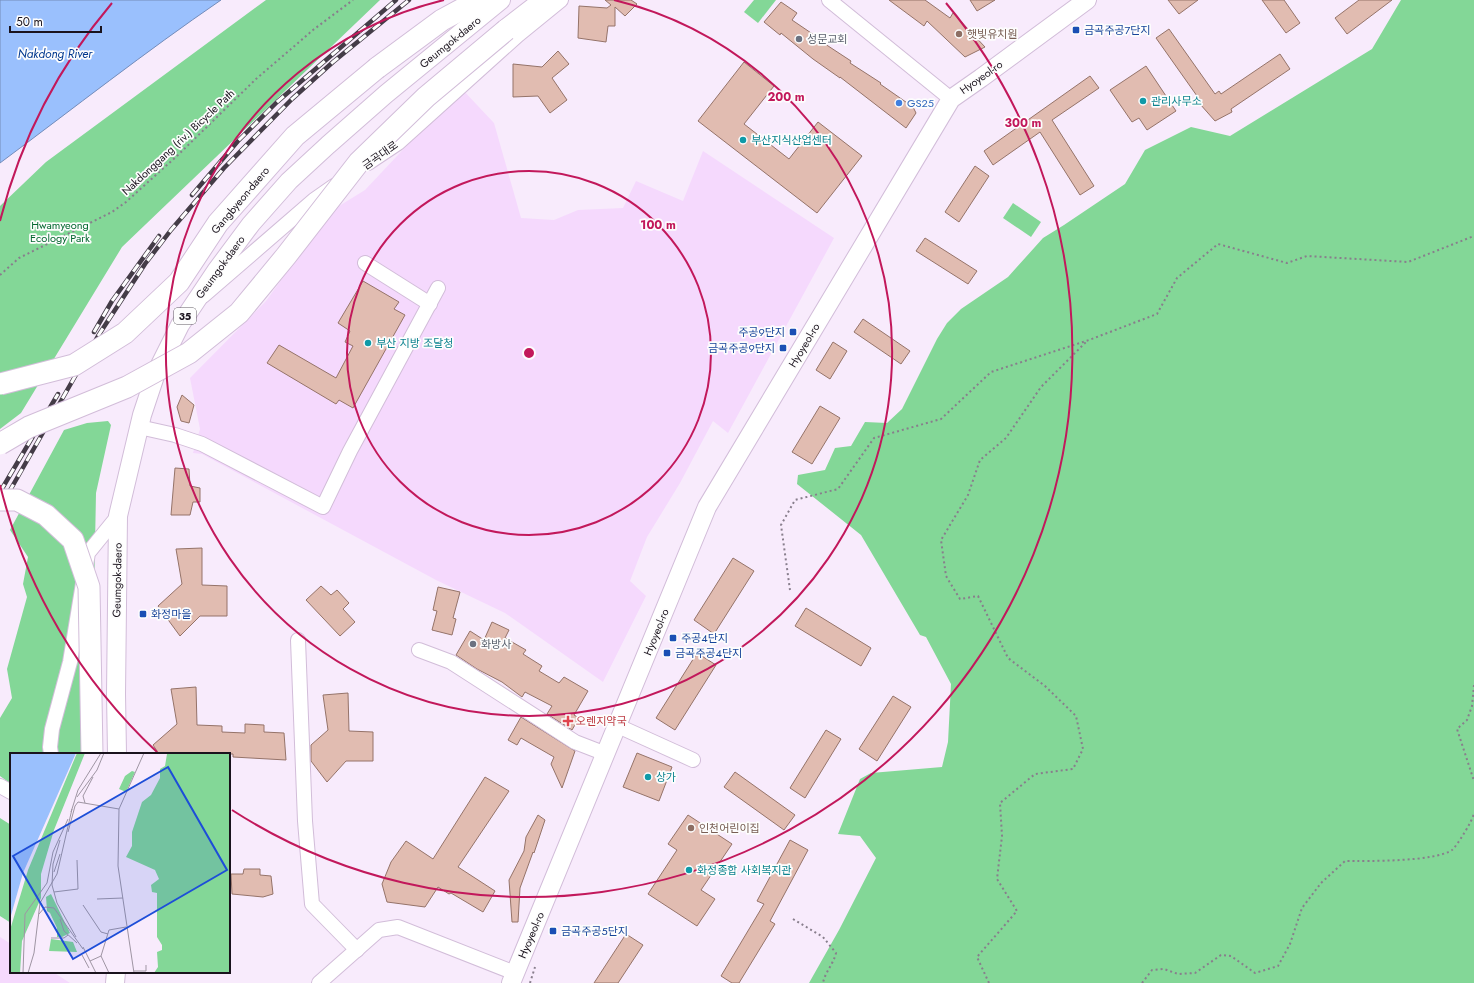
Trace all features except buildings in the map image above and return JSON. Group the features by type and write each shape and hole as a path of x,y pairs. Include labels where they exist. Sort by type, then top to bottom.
{"highway":[{"name":"Gangbyeon-daero","path":"0,384 74,365 125,333 179,282 218,223 296,136 377,68 442,20 479,0"},
{"path":"0,444 28,427 127,387 182,357 239,313 286,256 359,162 426,98 506,30 545,0"},
{"path":"0,500 17,500 46,515 72,540 89,587 92,753"}],"main road":[{"name":"Geumgok-daero","path":"117,753 116,694 118,516 142,415 156,373 180,324 216,271 251,224 289,181 380,100 501,0"},
{"name":"Hyoyeol-ro","path":"513,978 707,507 930,131 951,99 1087,0"},
{"path":"115,983 116,973"}],"street":[{"name":"금곡대로","path":"194,304 314,200 398,143 518,35 561,0"},
{"path":"829,0 951,99"},
{"path":"365,262 430,304"},
{"path":"139,427 175,435 202,444 324,507 350,451 438,288"},
{"path":"50,753 52,729 70,662 88,553 118,516"},
{"path":"298,640 305,821 312,904 357,950"},
{"path":"419,650 451,662 575,742 606,754"},
{"path":"618,726 693,760"},
{"path":"0,786 10,791"},
{"path":"319,983 379,930 398,927 513,978"}],"path":[{"name":"Nakdonggang (riv.) Bicycle Path","path":"0,275 19,258 112,212 126,202 178,155 256,79 313,30 353,0"},
{"path":"790,590 781,525 795,500 838,489 874,438 941,420 991,372 1089,340 1157,314 1177,278 1218,244 1287,263 1307,256 1408,262 1474,236"},
{"path":"989,983 977,957 1017,911 997,879 1002,836 1000,803 1035,774 1073,769 1083,748 1076,716 1045,686 1008,658 978,596 960,599 946,576 941,540 968,495 980,460 1006,438 1041,387 1089,340"},
{"path":"1474,685 1472,706 1467,720 1457,728 1474,782"},
{"path":"1142,983 1152,970 1164,969 1178,974 1195,973 1221,955 1231,956 1255,973 1278,966 1290,944 1302,908 1321,883 1345,861 1388,861 1436,856 1452,849 1473,819 1474,813"},
{"path":"793,918 823,937 836,953 833,963 824,976 823,983"}],"shaded area":[{"path":"461,88 494,123 521,218 554,220 578,210 623,208 636,181 683,201 703,151 834,238 728,433 713,421 680,483 647,537 630,581 646,596 603,682 505,613 436,580 202,454 193,453 200,429 190,378 266,301 331,211 365,190"},
{"path":"0,937 10,943 10,973 55,973 70,983 0,983"}],"green space":[{"name":"Hwamyeong Ecology Park","path":"266,0 380,0 122,247 21,413 0,429 0,206 46,162"},
{"path":"754,0 776,0 758,23 744,12"},
{"path":"1401,0 1474,0 1474,983 809,983 839,930 876,858 860,836 838,834 860,779 871,773 942,767 948,742 951,684 926,637 920,635 861,535 797,484 798,475 825,470 835,448 851,446 865,422 887,423 902,409 937,339 947,323 961,309 1008,277 1043,238 1125,184 1145,150 1191,127 1230,136 1372,49"},
{"path":"1013,203 1041,222 1031,237 1003,218"},
{"path":"108,421 111,425 96,493 91,753 10,753 10,783 0,776 0,718 12,698 7,669 27,597 23,584 28,557 10,530 64,430 87,423"},
{"path":"0,818 10,824 10,922 0,916"}],"water":[{"name":"Nakdong River","path":"0,0 221,0 137,60 0,163"}],"railway":[{"path":"192,195 238,141 277,102 396,0"},
{"path":"0,508 98,336 145,264 171,230 224,168 292,99 333,62 409,0"},
{"path":"94,332 112,301 159,236"},
{"path":"0,492 58,394"}],"place":[{"name":"금곡주공7단지","path":"1076,30"},
{"name":"햇빛유치원","path":"959,34"},
{"name":"성문교회","path":"799,39"},
{"name":"관리사무소","path":"1143,101"},
{"name":"GS25","path":"899,103"},
{"name":"부산지식산업센터","path":"743,140"},
{"name":"주공9단지","path":"793,332"},
{"name":"부산 지방 조달청","path":"368,343"},
{"name":"금곡주공9단지","path":"783,348"},
{"name":"화정마을","path":"143,614"},
{"name":"주공4단지","path":"673,638"},
{"name":"화방사","path":"473,644"},
{"name":"금곡주공4단지","path":"667,653"},
{"name":"오렌지약국","path":"568,721"},
{"name":"상가","path":"648,777"},
{"name":"인천어린이집","path":"691,828"},
{"name":"화정종합 사회복지관","path":"689,870"},
{"name":"금곡주공5단지","path":"553,931"}]}
